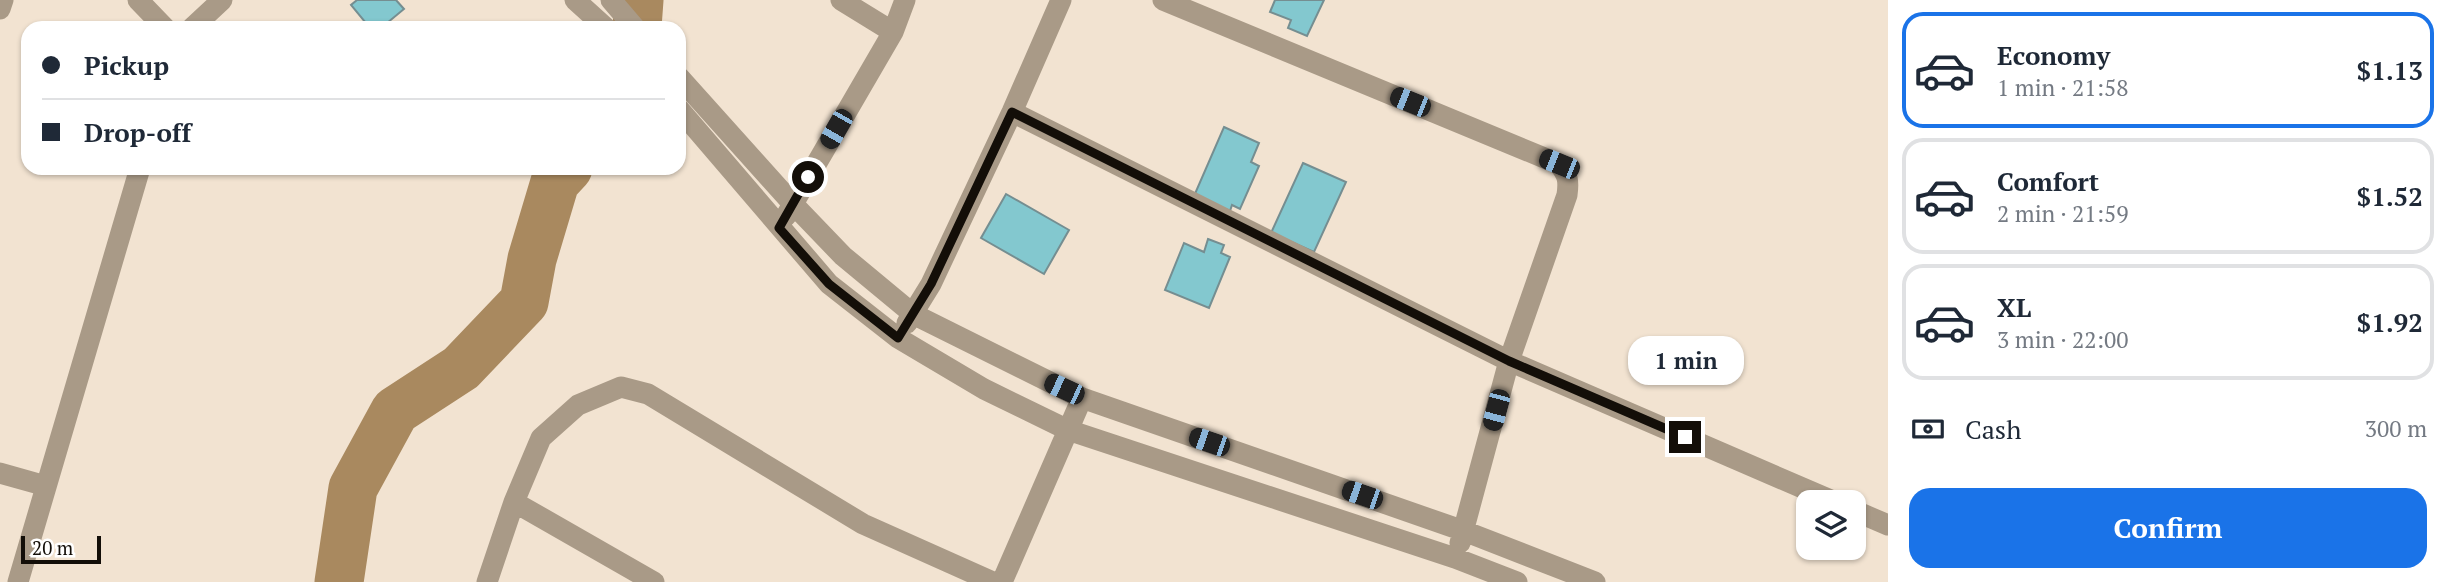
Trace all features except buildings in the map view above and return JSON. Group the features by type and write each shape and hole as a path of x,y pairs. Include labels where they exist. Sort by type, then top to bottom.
{"street":[{"path":"0,9 3,0"},
{"path":"138,0 158,21"},
{"path":"200,21 222,0"},
{"path":"575,0 599,21"},
{"path":"841,0 893,32"},
{"path":"779,228 893,32 905,0"},
{"path":"898,338 931,284 1061,0"},
{"path":"1163,0 1559,164 1569,179 1567,195 1509,361 1455,558"},
{"path":"686,85 793,205 843,256 913,314 1082,398 1464,531 1595,582"},
{"path":"1012,112 1509,361 1807,490"},
{"path":"686,116 829,284 898,338 984,389 1068,430 1455,558 1517,582"},
{"path":"18,582 138,175"},
{"path":"487,582 514,502 541,438 578,404 621,387 648,394 863,524 993,582"},
{"path":"1002,582 1082,398"},
{"path":"0,473 46,486"},
{"path":"514,502 649,581"},
{"path":"1866,516 1888,525"}],"waterway":[{"path":"637,21 639,0"},
{"path":"339,582 353,488 395,411 461,368 524,302 532,259 555,182 562,175"}],"route":[{"path":"808,177 779,228 829,284 898,338 931,284 1012,112 1509,361 1685,437"}]}
